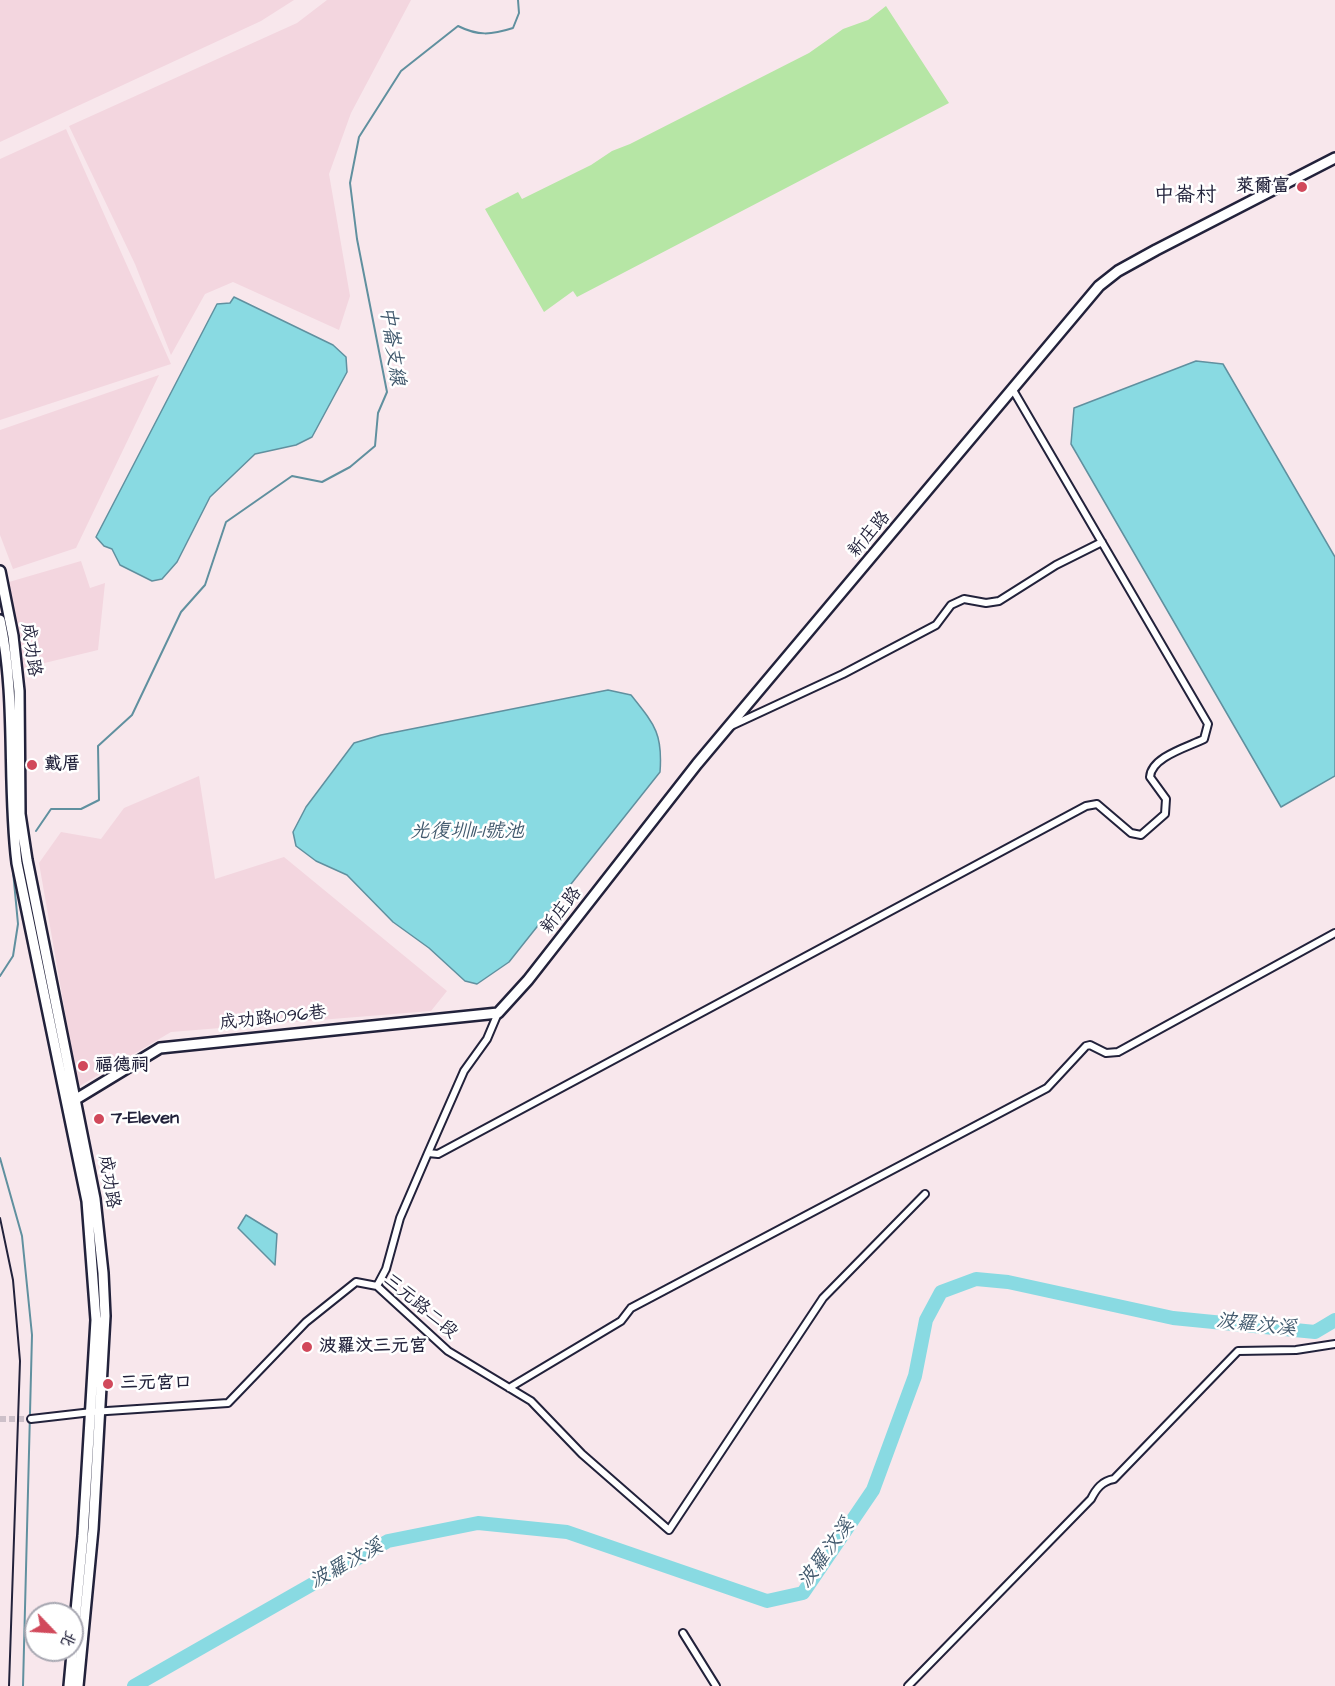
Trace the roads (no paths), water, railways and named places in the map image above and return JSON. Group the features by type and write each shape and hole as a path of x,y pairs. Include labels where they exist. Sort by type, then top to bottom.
{"street":[{"name":"新庄路","path":"498,1013 528,980 698,764 1099,286 1118,272 1335,158"},
{"path":"428,1153 438,1154 1086,806 1097,804 1131,833 1141,835 1166,814 1166,799 1150,777 1150,771 1156,762 1204,739 1208,724 1013,390"},
{"path":"731,726 843,674 936,625 951,605 964,599 986,603 999,601 1056,565 1101,542"},
{"name":"成功路","path":"0,571 13,636 19,691 20,814 72,1102 87,1201 93,1272 96,1320 96,1412 82,1602"},
{"name":"成功路","path":"0,620 10,688 11,816 17,863 72,1102"},
{"path":"509,1388 621,1321 631,1308 1047,1088 1086,1046 1090,1045 1106,1053 1118,1052 1335,933"},
{"path":"377,1286 386,1269 400,1218 464,1071 487,1040 498,1013"},
{"name":"成功路1096巷","path":"72,1102 160,1047 498,1013"},
{"name":"三元路二段","path":"31,1419 228,1403 306,1322 356,1282 377,1286 448,1351 531,1401 582,1454 669,1530 824,1298 925,1194"},
{"path":"908,1686 1054,1538 1091,1499 1096,1489 1107,1480 1114,1479 1238,1351 1296,1350 1335,1344"},
{"path":"683,1633 716,1686"},
{"path":"69,1686 77,1662"},
{"path":"77,1662 78,1686"}],"water":[{"path":"234,297 333,345 346,357 347,372 312,437 296,445 255,454 210,497 177,562 162,579 152,581 120,565 112,549 104,546 96,537 217,304 230,303"},
{"path":"1196,361 1223,364 1335,557 1335,776 1281,807 1071,444 1074,408"},
{"name":"光復圳11-1號池","path":"608,690 631,695 646,714 658,738 660,772 509,962 477,984 465,981 429,948 393,922 347,875 316,861 296,846 293,832 306,807 354,743 381,735"},
{"path":"246,1215 277,1234 275,1265 238,1228"}],"waterway":[{"name":"中崙支線","path":"36,831 51,809 81,809 99,800 98,746 132,715 181,612 205,585 226,522 292,476 322,482 350,467 375,446 378,413 387,392 357,239 350,183 359,137 401,71 458,26 472,32 485,33 513,28 519,13 518,0"},
{"path":"0,976 13,956 18,924 13,871"},
{"path":"0,1158 22,1236 32,1335 23,1686"},
{"name":"波羅汶溪","path":"134,1686 388,1541 478,1523 567,1532 767,1601 803,1593 873,1490 915,1376 926,1320 941,1292 976,1279 1008,1282 1173,1318 1315,1332 1335,1320"}],"tunnel":[{"path":"0,1419 31,1419"}],"railway":[{"path":"0,1218 13,1280 20,1361 9,1686"}],"place":[{"name":"萊爾富","path":"1302,187"},
{"name":"戴厝","path":"32,765"},
{"name":"福德祠","path":"83,1066"},
{"name":"7-Eleven","path":"99,1119"},
{"name":"波羅汶三元宮","path":"307,1347"},
{"name":"三元宮口","path":"108,1384"}],"district":[{"name":"中崙村","path":"1185,197"}]}
